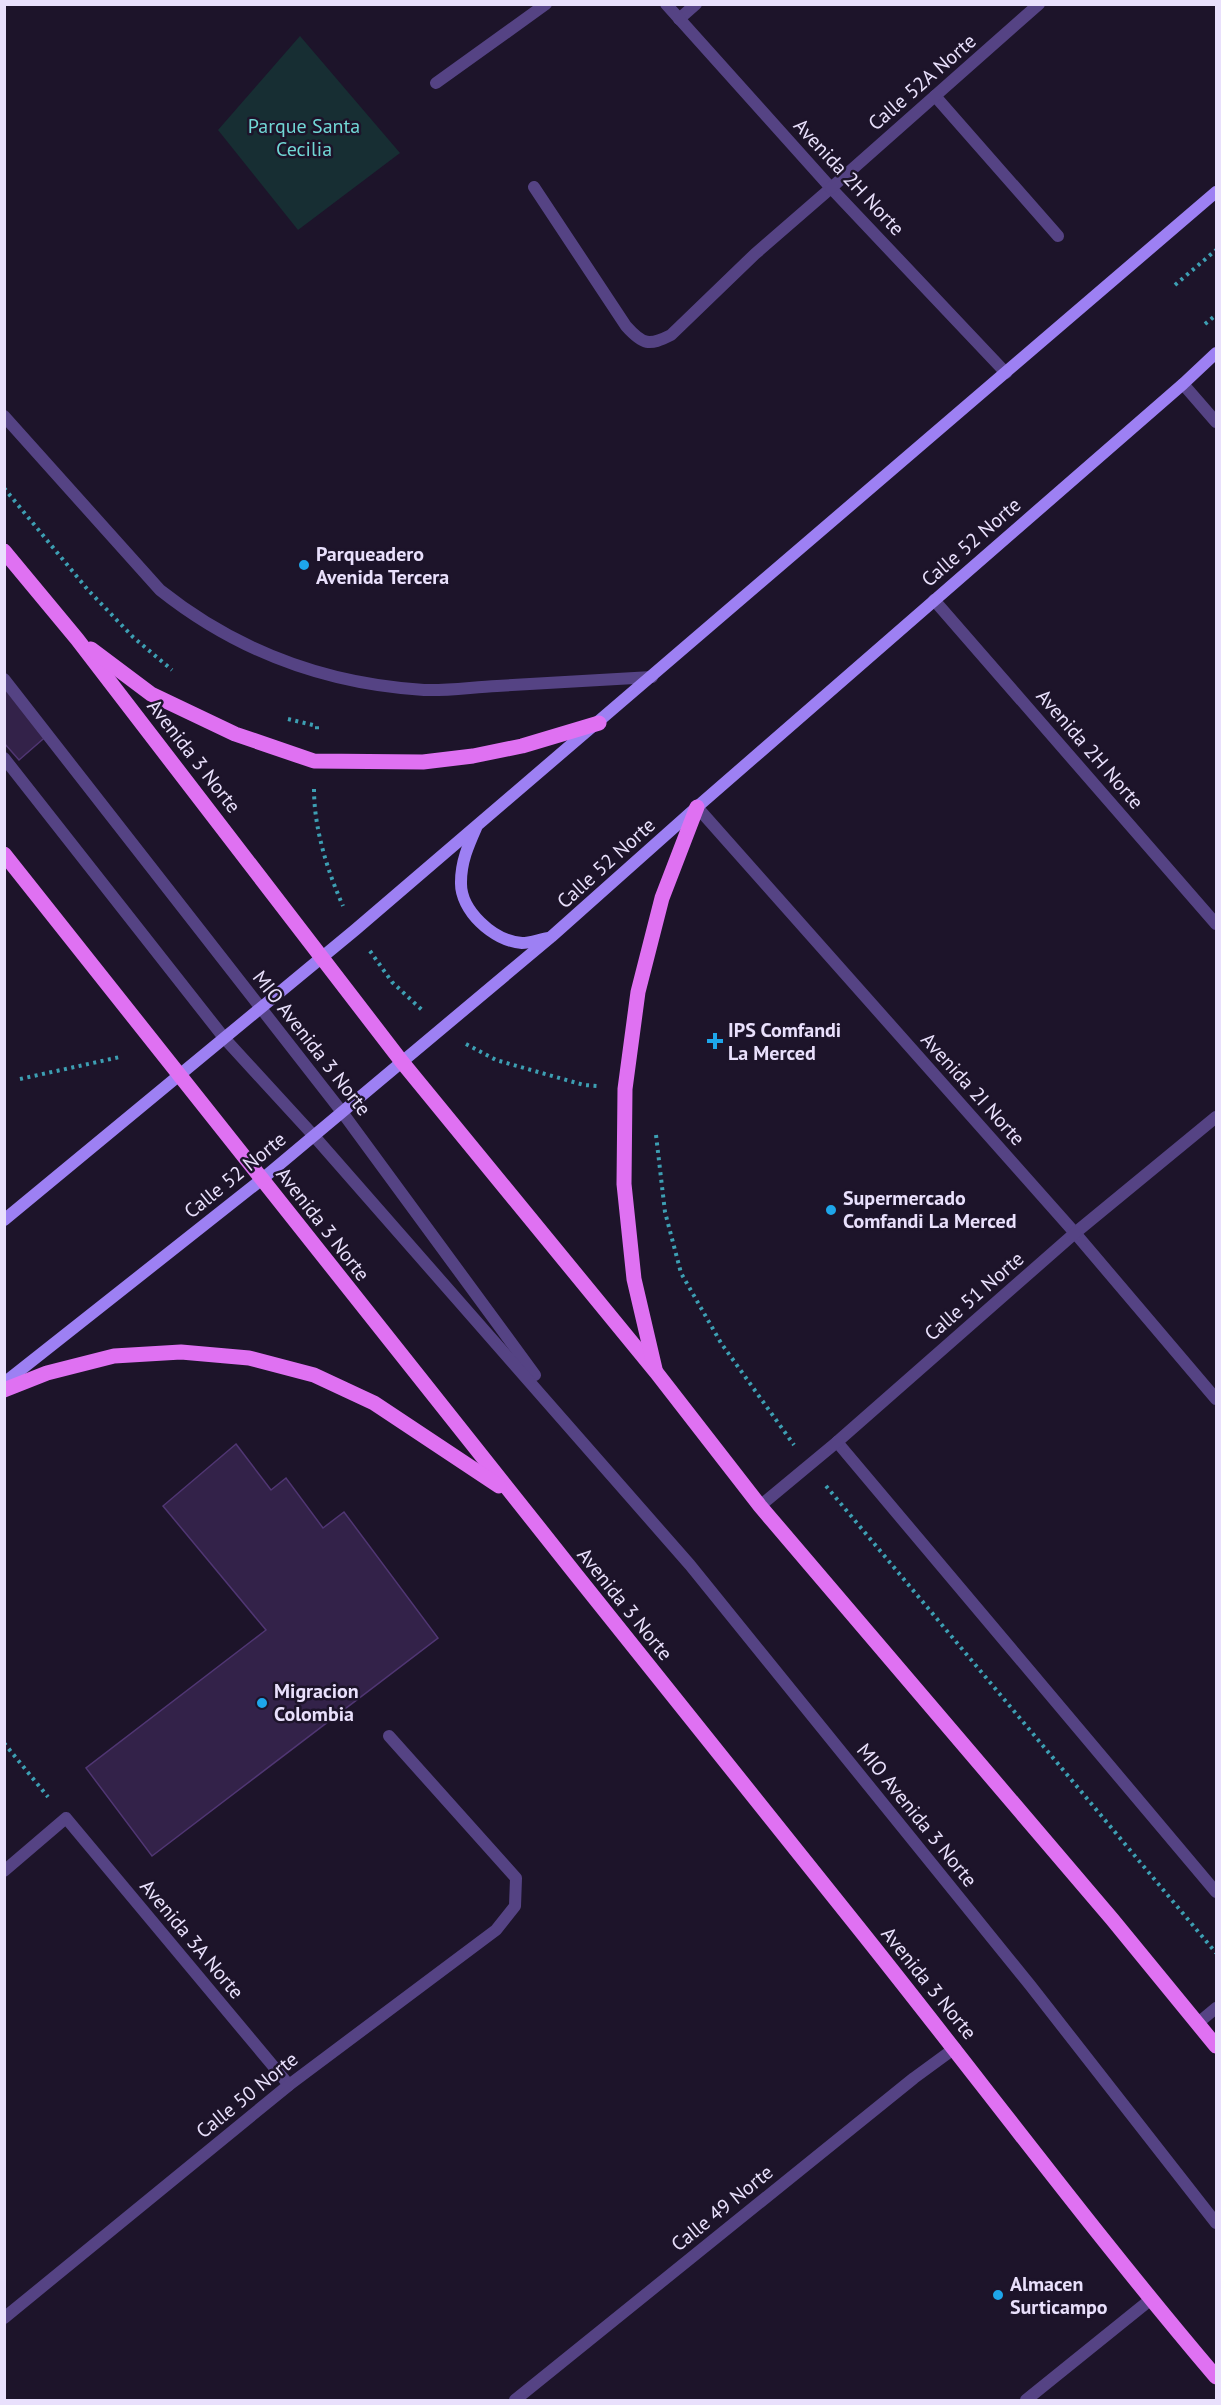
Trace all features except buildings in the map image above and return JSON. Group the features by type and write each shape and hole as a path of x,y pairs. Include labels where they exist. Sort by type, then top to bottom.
{"main road":[{"path":"4,1220 181,1077 599,723 1216,192"},
{"name":"Calle 52 Norte","path":"4,1383 261,1180 551,937 1183,384 1216,352"},
{"name":"Avenida 3 Norte","path":"4,551 77,639 323,956 402,1062 656,1372 760,1506 1216,2046"},
{"path":"77,639 151,694 234,734 314,761 423,762 473,756 522,746 599,723"},
{"path":"656,1372 634,1279 624,1184 625,1089 638,992 654,929 662,898 697,807"},
{"path":"478,825 464,854 460,884 471,912 492,933 521,943 551,937"},
{"name":"Avenida 3 Norte","path":"4,854 261,1180 954,2048 1150,2300 1216,2377"},
{"path":"4,1390 47,1372 114,1356 181,1352 249,1358 314,1375 374,1403 511,1494"}],"street":[{"path":"436,82 546,4"},
{"name":"Avenida 2H Norte","path":"666,4 831,188 1006,373"},
{"path":"679,19 696,4"},
{"name":"Calle 52A Norte","path":"534,187 626,327 639,340 654,344 671,335 755,254 1039,4"},
{"path":"935,96 1058,236"},
{"path":"1183,384 1216,422"},
{"path":"4,416 160,590 198,620 263,654 308,670 346,680 425,690 652,677"},
{"name":"Avenida 2H Norte","path":"934,600 1216,924"},
{"name":"MIO Avenida 3 Norte","path":"4,679 342,1112 580,1437"},
{"name":"MIO Avenida 3 Norte","path":"4,758 225,1039 314,1136 580,1437 704,1583 1030,1985 1216,2223"},
{"name":"Avenida 2I Norte","path":"697,807 1075,1233 1216,1399"},
{"name":"Calle 51 Norte","path":"760,1506 837,1442 1075,1233 1216,1117"},
{"path":"837,1442 1216,1892"},
{"name":"Calle 50 Norte","path":"4,2318 289,2085 496,1930 515,1906 516,1878 389,1736"},
{"path":"4,1871 66,1818"},
{"name":"Avenida 3A Norte","path":"66,1818 289,2085"},
{"path":"1198,2023 1216,2008"},
{"name":"Calle 49 Norte","path":"515,2400 954,2048"},
{"path":"1026,2400 1150,2300"}],"path":[{"path":"1175,285 1216,250"},
{"path":"1205,324 1216,315"},
{"path":"20,1079 120,1057"},
{"path":"4,1743 66,1818"}],"green space":[{"name":"Parque Santa Cecilia","path":"300,36 400,153 298,230 218,130"}],"place":[{"name":"Parqueadero Avenida Tercera","path":"304,565"},
{"name":"IPS Comfandi La Merced","path":"715,1041"},
{"name":"Supermercado Comfandi La Merced","path":"831,1210"},
{"name":"Migracion Colombia","path":"262,1703"},
{"name":"Almacen Surticampo","path":"998,2295"}]}
